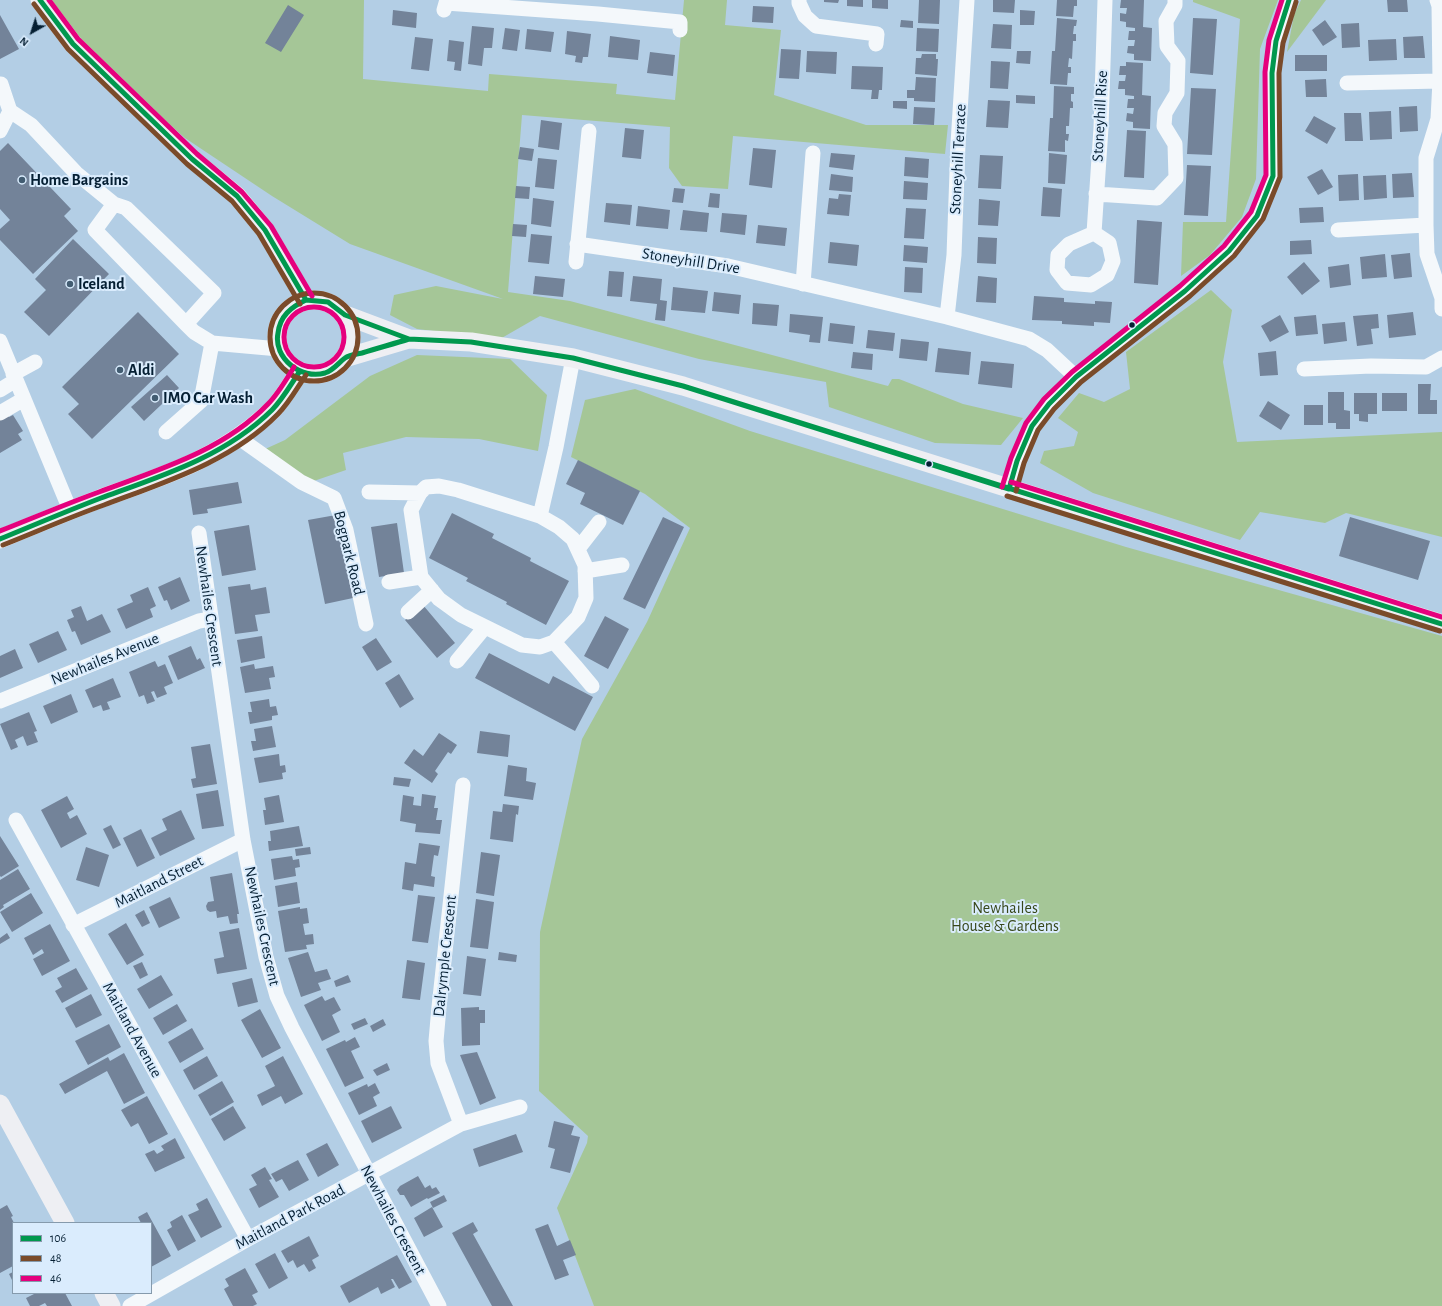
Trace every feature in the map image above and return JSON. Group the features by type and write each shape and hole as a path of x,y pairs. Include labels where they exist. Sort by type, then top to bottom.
{"main road":[{"path":"40,0 73,44 192,159 237,196 265,230 306,300"},
{"path":"345,315 350,326 352,337 350,348 345,358 336,367 324,373 312,374 300,371 291,366 279,349 277,336 279,324 286,313 295,305 306,300 328,302 345,315 409,339 471,342 573,358 683,386 1442,624"},
{"path":"345,358 409,339"},
{"path":"0,539 70,510 184,468 215,453 239,438 271,412 300,371"},
{"path":"0,1104 64,1222"},
{"path":"105,1294 111,1306"}],"street":[{"path":"799,0 805,16 816,26 877,34 876,44"},
{"name":"Stoneyhill Terrace","path":"947,317 954,255 958,144 967,0"},
{"name":"Stoneyhill Rise","path":"1094,233 1101,128 1106,0"},
{"path":"1096,194 1157,198 1176,178 1176,144 1164,126 1165,113 1177,93 1178,61 1167,46 1166,21 1175,5 1175,0"},
{"path":"1010,489 1016,461 1032,426 1049,404 1076,377 1185,291 1229,251 1256,216 1273,176 1272,73 1276,41 1288,0"},
{"path":"1437,0 1439,6 1440,81 1438,119 1426,158 1426,225 1427,254 1442,298 1442,309"},
{"path":"444,10 446,3 598,7 680,22 680,30"},
{"path":"1347,83 1440,81"},
{"path":"0,85 1,84 10,111 31,125 76,172 114,204 126,208 214,293 186,324"},
{"path":"0,131 10,111"},
{"path":"576,262 589,131"},
{"path":"803,284 813,153"},
{"path":"114,204 95,230 194,332 212,343 279,349"},
{"path":"1338,230 1426,225"},
{"name":"Stoneyhill Drive","path":"578,244 728,266 947,317 1028,339 1047,350 1076,377"},
{"path":"0,343 70,510"},
{"path":"166,432 201,401 212,343"},
{"path":"540,516 556,447 573,358"},
{"path":"1304,369 1371,366 1426,367 1442,358"},
{"path":"0,390 35,362"},
{"path":"0,413 24,399"},
{"name":"Bogpark Road","path":"239,438 301,482 334,498 346,530 366,624"},
{"path":"439,486 458,490 540,516 559,527 573,539 585,565 586,598 578,617 554,642 540,647 522,645 485,627 461,615 439,599 421,577 411,510 420,493 426,487 439,486"},
{"path":"369,492 420,493"},
{"path":"578,549 599,522"},
{"name":"Newhailes Crescent","path":"199,533 244,840 266,957 278,996 292,1028 439,1306"},
{"path":"585,571 622,564"},
{"path":"389,582 421,577"},
{"path":"408,612 432,590"},
{"name":"Newhailes Avenue","path":"0,701 199,621 211,619"},
{"path":"457,661 485,627"},
{"path":"554,642 592,686"},
{"name":"Dalrymple Crescent","path":"461,1124 438,1063 436,1041 464,785"},
{"name":"Maitland Avenue","path":"16,820 248,1239"},
{"name":"Maitland Street","path":"73,925 244,840"},
{"name":"Maitland Park Road","path":"152,1294 248,1239 461,1124 520,1107"},
{"name":"Maitland Park Road","path":"130,1306 151,1294"}],"green space":[{"path":"48,0 364,0 363,79 488,91 489,74 617,84 616,94 675,100 684,0 727,0 725,25 781,30 774,95 866,125 948,125 945,154 733,136 728,189 682,186 669,168 670,127 522,115 508,292 570,301 888,386 892,379 899,379 963,404 1023,418 1001,445 935,443 829,407 826,382 699,359 540,316 500,339 417,329 390,315 394,295 436,286 503,299 350,244 272,196 185,138 108,70"},
{"path":"1193,0 1278,0 1260,49 1256,179 1242,217 1210,255 1181,276 1183,222 1226,222 1240,19 1193,2"},
{"path":"1301,0 1326,0 1287,52 1294,15"},
{"path":"1211,290 1232,310 1223,362 1237,442 1442,432 1442,537 1346,513 1325,523 1260,512 1240,540 1093,493 1040,463 1044,451 1074,446 1078,432 1058,418 1079,393 1104,402 1130,389 1126,352"},
{"path":"417,355 510,359 547,395 538,451 479,439 406,437 343,453 346,470 308,483 263,450 285,440 370,376"},
{"name":"Newhailes House & Gardens","path":"635,389 750,431 1126,547 1442,636 1442,1306 594,1306 557,1208 587,1143 588,1136 539,1091 540,932 582,739 647,622 690,528 645,494 571,457 585,400"}],"building":[{"path":"824,0 839,0 838,3 824,2"},
{"path":"847,0 863,0 863,7 847,6"},
{"path":"872,0 888,0 888,9 872,8"},
{"path":"919,0 940,0 939,24 918,23"},
{"path":"993,0 1015,0 1014,13 993,12"},
{"path":"1057,0 1077,0 1077,6 1074,6 1073,17 1056,16"},
{"path":"1121,0 1144,0 1143,27 1152,28 1151,61 1134,60 1134,54 1127,53 1128,46 1134,46 1135,40 1128,40 1129,31 1135,31 1135,28 1126,27 1126,22 1120,21 1120,13 1126,14 1127,8 1120,8"},
{"path":"1387,0 1407,0 1408,12 1388,12"},
{"path":"288,5 304,15 281,52 265,43"},
{"path":"753,6 774,7 773,23 752,22"},
{"path":"393,10 417,13 416,28 392,25"},
{"path":"1020,10 1035,11 1034,25 1020,25"},
{"path":"0,15 19,49 0,59"},
{"path":"1057,18 1077,20 1076,26 1074,26 1073,34 1076,34 1076,41 1073,41 1072,59 1069,58 1068,67 1071,67 1071,73 1068,73 1067,85 1050,84 1052,51 1055,51"},
{"path":"1193,18 1217,19 1213,75 1190,73"},
{"path":"901,20 913,21 913,28 900,27"},
{"path":"1325,20 1337,37 1323,46 1312,30"},
{"path":"1359,23 1360,47 1342,48 1341,24"},
{"path":"993,24 1012,25 1011,49 991,48"},
{"path":"472,26 494,28 492,48 484,48 482,66 468,64"},
{"path":"505,28 520,30 517,51 502,49"},
{"path":"917,28 939,29 938,52 916,51"},
{"path":"527,29 554,32 551,52 525,49"},
{"path":"567,31 591,34 588,57 583,57 582,63 575,62 576,56 565,54"},
{"path":"610,36 640,40 638,60 608,57"},
{"path":"1423,36 1425,58 1404,58 1403,37"},
{"path":"415,37 433,39 429,71 411,69"},
{"path":"1396,39 1397,60 1369,61 1368,40"},
{"path":"449,40 464,42 461,71 454,70 455,62 447,61"},
{"path":"781,49 801,50 799,79 779,78"},
{"path":"807,51 837,52 836,74 806,72"},
{"path":"1017,51 1031,51 1030,64 1016,63"},
{"path":"650,52 675,55 673,76 647,73"},
{"path":"922,54 936,54 936,59 938,59 937,76 915,74 916,58 921,58"},
{"path":"1295,55 1327,55 1327,71 1295,71"},
{"path":"991,61 1010,62 1008,89 990,88"},
{"path":"1126,62 1143,63 1142,95 1151,96 1150,129 1133,128 1133,122 1126,121 1127,113 1133,114 1134,108 1127,108 1128,99 1134,99 1134,96 1125,95 1125,89 1118,89 1119,81 1125,81 1126,75 1119,75 1120,66 1126,66"},
{"path":"852,66 883,67 882,90 879,90 878,99 871,99 872,90 851,89"},
{"path":"916,77 936,78 935,102 914,101 914,98 907,98 907,90 915,90"},
{"path":"1326,79 1327,97 1306,97 1305,80"},
{"path":"1054,86 1074,87 1074,94 1071,94 1073,108 1070,108 1069,126 1066,126 1066,134 1069,134 1068,141 1065,140 1065,152 1048,151 1050,118 1053,118"},
{"path":"1191,88 1216,89 1212,155 1187,154"},
{"path":"1016,95 1035,96 1035,104 1016,103"},
{"path":"988,100 1010,101 1008,128 986,127"},
{"path":"893,101 907,101 907,109 893,108"},
{"path":"1417,106 1418,131 1400,132 1399,107"},
{"path":"914,107 935,108 934,125 913,124"},
{"path":"1391,111 1392,139 1370,140 1369,112"},
{"path":"1344,113 1361,113 1363,141 1345,141"},
{"path":"1314,116 1336,128 1327,144 1305,131"},
{"path":"541,120 562,123 559,150 538,147"},
{"path":"625,128 644,130 641,159 622,157"},
{"path":"1127,130 1146,131 1144,178 1124,177"},
{"name":"Home Bargains","path":"8,143 71,209 64,216 78,231 33,274 0,240 0,229 10,220 0,209 0,151"},
{"path":"520,147 534,149 532,161 518,159"},
{"path":"753,148 776,150 772,188 749,185"},
{"path":"831,153 855,155 853,170 829,167"},
{"path":"1049,153 1067,155 1065,184 1048,183"},
{"path":"980,155 1003,156 1001,189 978,188"},
{"path":"905,157 929,159 928,178 904,176"},
{"path":"538,158 557,160 554,189 535,187"},
{"path":"1187,165 1211,166 1208,216 1184,215"},
{"path":"1322,169 1333,187 1318,195 1307,177"},
{"path":"1412,173 1414,197 1393,198 1392,174"},
{"path":"831,174 853,177 852,192 829,190"},
{"path":"1358,174 1359,200 1339,201 1338,175"},
{"path":"1386,175 1387,198 1364,200 1363,176"},
{"path":"904,181 928,183 927,200 903,199"},
{"path":"516,186 530,187 529,199 515,198"},
{"path":"1043,187 1062,189 1060,217 1041,216"},
{"path":"674,188 685,189 683,203 672,202"},
{"path":"710,193 720,194 719,208 708,207"},
{"path":"839,194 851,195 849,216 827,214 829,198 838,199"},
{"path":"533,198 554,201 551,227 531,224"},
{"path":"979,199 1000,201 998,226 978,225"},
{"path":"606,203 632,205 630,225 604,222"},
{"path":"638,206 670,210 668,229 636,226"},
{"path":"1323,207 1324,222 1300,223 1299,208"},
{"path":"906,208 926,209 924,239 904,238"},
{"path":"683,210 709,213 707,232 680,230"},
{"path":"722,213 747,215 745,235 720,232"},
{"path":"1137,220 1162,222 1158,285 1134,283"},
{"path":"513,224 527,225 526,237 512,236"},
{"path":"758,225 787,228 785,246 756,243"},
{"path":"531,234 552,236 549,264 528,262"},
{"path":"978,237 997,238 996,264 977,263"},
{"name":"Iceland","path":"73,239 109,274 49,336 24,312 46,290 35,279"},
{"path":"1311,240 1312,254 1290,255 1290,241"},
{"path":"830,242 859,245 857,266 828,263"},
{"path":"904,245 928,247 927,263 903,261"},
{"path":"1410,253 1412,277 1394,279 1391,255"},
{"path":"1385,254 1387,277 1362,279 1360,257"},
{"path":"1304,262 1320,281 1302,295 1287,277"},
{"path":"1349,264 1351,285 1330,288 1328,267"},
{"path":"905,267 923,268 922,293 904,292"},
{"path":"609,271 624,272 622,297 607,296"},
{"path":"535,276 565,279 563,297 533,294"},
{"path":"633,276 662,279 660,300 667,301 665,321 655,320 657,304 630,301"},
{"path":"978,276 997,278 996,303 976,302"},
{"path":"673,287 708,291 705,313 671,310"},
{"path":"714,292 741,295 739,314 712,311"},
{"path":"1034,296 1064,298 1064,302 1095,304 1095,301 1112,302 1110,323 1094,322 1094,326 1062,324 1062,321 1032,320"},
{"path":"753,303 779,305 777,326 752,324"},
{"name":"Aldi","path":"138,312 179,354 92,439 68,414 79,404 62,387"},
{"path":"1413,312 1416,335 1389,338 1387,315"},
{"path":"790,314 823,317 820,343 809,342 810,335 789,332"},
{"path":"1378,314 1379,328 1371,329 1373,344 1357,346 1353,316"},
{"path":"1280,315 1289,332 1270,342 1261,326"},
{"path":"1316,315 1318,334 1296,336 1294,317"},
{"path":"1345,322 1347,341 1324,344 1322,324"},
{"path":"830,323 855,326 853,344 828,341"},
{"path":"868,330 895,333 893,351 866,348"},
{"path":"901,339 929,342 927,361 899,358"},
{"path":"938,348 971,352 969,375 935,372"},
{"path":"1276,351 1278,375 1260,376 1258,353"},
{"path":"853,352 873,354 872,370 851,368"},
{"path":"981,361 1014,364 1012,388 978,384"},
{"name":"IMO Car Wash","path":"167,375 179,388 144,421 131,407"},
{"path":"1418,384 1431,384 1430,400 1437,400 1437,414 1418,414"},
{"path":"1328,392 1344,392 1344,410 1350,411 1350,429 1336,429 1336,423 1328,423"},
{"path":"1354,393 1377,393 1377,414 1368,414 1368,422 1359,421 1359,414 1354,414"},
{"path":"1382,393 1407,393 1407,411 1382,411"},
{"path":"1268,401 1290,415 1281,430 1259,416"},
{"path":"1304,405 1323,405 1323,425 1304,425"},
{"path":"7,414 9,417 13,415 23,431 18,434 22,440 0,453 0,418"},
{"path":"578,460 640,491 623,525 580,504 585,493 566,484"},
{"path":"238,482 242,503 207,509 208,513 193,515 189,490"},
{"path":"452,513 494,534 492,538 531,558 530,561 569,581 546,625 506,604 507,602 466,581 468,578 429,558"},
{"path":"336,515 353,598 325,604 308,520"},
{"path":"663,517 684,527 645,609 623,599"},
{"path":"1350,517 1430,541 1418,580 1339,556"},
{"path":"397,523 404,573 379,577 371,527"},
{"path":"249,525 256,570 222,576 214,531"},
{"path":"180,577 190,601 171,610 167,600 164,601 158,587"},
{"path":"250,584 251,590 266,587 270,613 255,615 258,631 235,634 228,587"},
{"path":"148,587 156,606 150,609 153,617 126,629 117,609 133,602 130,595"},
{"path":"423,605 455,643 437,658 405,620"},
{"path":"81,606 87,621 102,614 111,632 81,645 75,631 72,632 67,620 74,617 71,610"},
{"path":"605,616 629,629 608,669 584,656"},
{"path":"58,631 67,650 38,663 29,644"},
{"path":"262,636 265,658 241,663 237,640"},
{"path":"376,638 392,662 377,671 362,647"},
{"path":"191,646 197,660 200,658 205,668 178,680 168,656"},
{"path":"15,649 23,668 0,678 0,656"},
{"path":"489,653 549,684 553,676 593,697 575,731 475,678"},
{"path":"155,661 158,667 165,664 173,683 164,687 167,694 157,698 154,691 151,692 155,701 147,704 144,695 139,697 129,672"},
{"path":"254,664 255,669 273,666 275,677 269,678 271,689 245,693 240,667"},
{"path":"399,674 414,699 400,708 385,683"},
{"path":"113,678 121,697 107,702 110,709 103,711 101,705 93,708 85,690"},
{"path":"71,694 78,712 51,724 43,706"},
{"path":"269,699 270,707 276,706 278,715 272,716 272,720 250,724 248,712 252,712 250,702"},
{"path":"29,712 37,731 34,732 38,742 27,746 23,736 15,740 18,747 11,750 0,724"},
{"path":"272,726 276,747 253,751 251,741 256,741 254,729"},
{"path":"480,731 510,735 508,757 477,753"},
{"path":"439,733 457,745 451,754 448,752 435,771 438,774 432,783 404,763 414,749 423,756"},
{"path":"210,744 217,784 193,788 191,779 196,778 191,747"},
{"path":"279,754 280,766 285,765 286,772 282,773 283,779 259,783 254,758"},
{"path":"508,765 527,768 526,781 536,783 533,800 504,796"},
{"path":"394,777 411,779 409,787 393,785"},
{"path":"218,790 224,826 202,829 196,794"},
{"path":"422,794 436,796 434,808 438,808 436,820 442,820 440,834 415,832 416,824 400,821 403,795 414,797 413,805 421,806"},
{"path":"279,795 284,822 265,825 263,810 266,810 264,798"},
{"path":"67,796 74,809 67,813 70,819 77,815 87,834 61,848 41,810"},
{"path":"503,804 519,806 518,815 516,814 513,842 490,839 493,811 502,812"},
{"path":"181,810 195,839 160,856 151,838 167,830 162,819"},
{"path":"111,825 121,845 113,849 103,829"},
{"path":"299,826 303,846 269,851 268,841 271,841 270,831"},
{"path":"141,829 155,858 137,867 123,838"},
{"path":"0,836 19,866 1,877 0,876"},
{"path":"419,843 440,846 438,856 434,855 431,876 435,877 434,887 414,884 413,891 402,889 405,862 416,864"},
{"path":"86,847 109,855 99,887 76,880"},
{"path":"310,847 311,854 296,856 295,849"},
{"path":"481,852 500,855 494,896 476,893"},
{"path":"292,856 293,860 299,859 300,867 295,868 296,876 274,880 271,859"},
{"path":"18,869 30,889 3,905 4,907 0,910 0,880"},
{"path":"232,873 239,914 237,914 238,923 230,924 228,916 217,918 216,911 210,912 207,910 206,906 208,902 214,901 210,877"},
{"path":"297,882 300,903 278,907 275,886"},
{"path":"31,893 43,913 12,932 0,912"},
{"path":"418,895 435,897 428,943 412,941"},
{"path":"170,897 180,918 159,928 149,907"},
{"path":"476,899 494,902 488,949 470,947"},
{"path":"300,907 300,909 307,908 309,923 303,924 305,935 313,934 314,944 306,945 307,949 285,952 278,911"},
{"path":"144,910 150,923 142,927 135,915"},
{"path":"126,923 144,955 127,965 108,934"},
{"path":"50,924 70,961 42,976 33,959 44,953 42,949 33,955 24,938"},
{"path":"239,928 247,969 217,974 214,959 224,957 219,932"},
{"path":"7,933 10,938 0,944 0,938"},
{"path":"308,952 315,972 327,969 331,979 318,983 321,990 301,997 288,958"},
{"path":"499,952 517,955 516,962 498,960"},
{"path":"467,956 486,959 481,996 463,994"},
{"path":"407,960 425,963 420,1000 402,998"},
{"path":"142,962 148,975 140,979 133,966"},
{"path":"76,968 88,989 62,1003 55,991 62,987 57,978"},
{"path":"161,975 173,995 149,1009 137,989"},
{"path":"348,975 351,982 336,987 334,981"},
{"path":"252,978 258,1002 238,1007 232,983"},
{"path":"91,994 102,1015 76,1028 65,1008"},
{"path":"322,996 325,1001 334,997 341,1010 332,1015 340,1032 322,1041 304,1005"},
{"path":"177,1004 187,1021 163,1035 153,1018"},
{"path":"479,1007 479,1010 485,1010 485,1023 480,1023 480,1045 462,1046 461,1008"},
{"path":"260,1009 281,1048 262,1058 241,1020"},
{"path":"365,1018 368,1024 354,1030 351,1024"},
{"path":"383,1019 386,1025 373,1032 370,1026"},
{"path":"109,1024 121,1047 88,1065 75,1041"},
{"path":"192,1028 204,1049 180,1063 168,1042"},
{"path":"355,1037 360,1047 351,1051 364,1078 345,1087 326,1049"},
{"path":"477,1052 496,1098 480,1105 460,1055"},
{"path":"124,1053 145,1093 124,1104 107,1071 65,1094 59,1084 108,1057 110,1061"},
{"path":"207,1056 218,1076 194,1090 183,1070"},
{"path":"283,1056 303,1094 285,1104 281,1096 262,1106 257,1095 275,1086 265,1066"},
{"path":"387,1063 390,1070 377,1076 373,1070"},
{"path":"222,1081 234,1102 210,1116 198,1095"},
{"path":"375,1083 380,1093 373,1097 377,1106 359,1115 348,1093 367,1084 368,1087"},
{"path":"147,1096 168,1134 149,1144 138,1123 131,1127 121,1110"},
{"path":"233,1106 246,1128 224,1141 211,1119"},
{"path":"391,1106 402,1128 372,1143 361,1121"},
{"path":"554,1121 574,1126 571,1135 580,1137 570,1173 550,1168 555,1149 548,1147"},
{"path":"516,1134 523,1152 479,1167 473,1149"},
{"path":"175,1138 185,1158 155,1172 145,1154 154,1150 157,1154 164,1150 161,1146"},
{"path":"327,1143 339,1165 318,1177 306,1154"},
{"path":"298,1160 309,1180 289,1191 282,1179 276,1182 271,1174"},
{"path":"265,1167 272,1179 269,1180 279,1197 259,1208 249,1189 257,1185 251,1175"},
{"path":"418,1176 425,1188 430,1185 432,1189 436,1187 440,1193 411,1207 404,1195 400,1195 397,1190 400,1186"},
{"path":"444,1195 447,1201 433,1208 430,1202"},
{"path":"207,1198 222,1227 201,1238 188,1215 199,1210 196,1204"},
{"path":"7,1205 13,1216 11,1217 14,1222 12,1222 12,1267 0,1273 0,1209"},
{"path":"432,1207 443,1227 424,1237 414,1218"},
{"path":"147,1212 171,1256 152,1266 152,1222 140,1222 138,1217"},
{"path":"182,1215 196,1241 178,1251 167,1230 172,1227 170,1222"},
{"path":"473,1222 478,1231 473,1234 513,1306 492,1306 452,1233"},
{"path":"548,1224 557,1246 570,1240 576,1255 563,1260 569,1275 555,1280 535,1229"},
{"path":"309,1236 319,1256 312,1260 316,1268 309,1272 304,1264 297,1268 293,1260 288,1263 281,1251"},
{"path":"275,1253 288,1278 269,1289 255,1264"},
{"path":"397,1255 412,1282 399,1289 393,1279 391,1279 395,1287 381,1294 378,1287 349,1303 340,1286"},
{"path":"245,1268 258,1292 252,1295 257,1304 253,1306 233,1306 224,1289 229,1286 225,1279"},
{"path":"12,1272 12,1280 9,1274"},
{"path":"34,1294 66,1294 72,1306 47,1306 45,1303 39,1306 30,1306 26,1298"}],"transit line":[{"name":"106","path":"40,0 73,44 192,159 237,196 265,230 306,300"},
{"name":"46","path":"49,0 78,39 197,154 242,192 271,226 312,296"},
{"name":"46","path":"1002,487 1011,458 1026,423 1044,399 1072,372 1180,286 1224,246 1251,212 1266,175 1265,72 1269,40 1282,0"},
{"name":"106","path":"1009,489 1017,461 1032,426 1049,404 1076,377 1185,291 1229,251 1257,216 1273,176 1272,73 1276,41 1289,0"},
{"name":"48","path":"1016,491 1024,463 1038,430 1054,409 1081,382 1190,296 1234,256 1263,219 1280,177 1279,73 1283,43 1296,2"},
{"name":"48","path":"34,4 68,49 187,164 232,201 259,234 300,304"},
{"name":"48","path":"314,293 331,296 345,306 355,320 358,337 355,354 345,368 331,378 314,381 297,378 283,368 273,354 270,337 273,320 283,306 297,296 314,293"},
{"name":"106","path":"306,300 328,302 345,315 409,339 349,356 325,373 316,374 298,370 284,358 280,351 278,333 281,322 287,313 306,300"},
{"name":"46","path":"314,307 331,312 339,320 344,337 339,354 331,362 314,367 297,362 289,354 284,337 289,320 297,312 314,307"},
{"name":"106","path":"409,339 471,342 573,358 683,386"},
{"name":"46","path":"0,531 74,501 167,467 210,447 250,420 268,404 279,391 294,367"},
{"name":"106","path":"0,539 88,503 147,482 213,453 234,440 272,410 300,371"},
{"name":"48","path":"3,545 79,514 173,479 218,458 260,431 282,410 306,375"},
{"name":"106","path":"683,386 1442,624"},
{"name":"106","path":"683,386 1009,489"},
{"name":"46","path":"1011,482 1442,617"},
{"name":"48","path":"1007,496 1440,631"}],"place":[{"name":"Home Bargains","path":"22,180"},
{"name":"Iceland","path":"70,284"},
{"name":"Aldi","path":"120,370"},
{"name":"IMO Car Wash","path":"155,398"}]}
